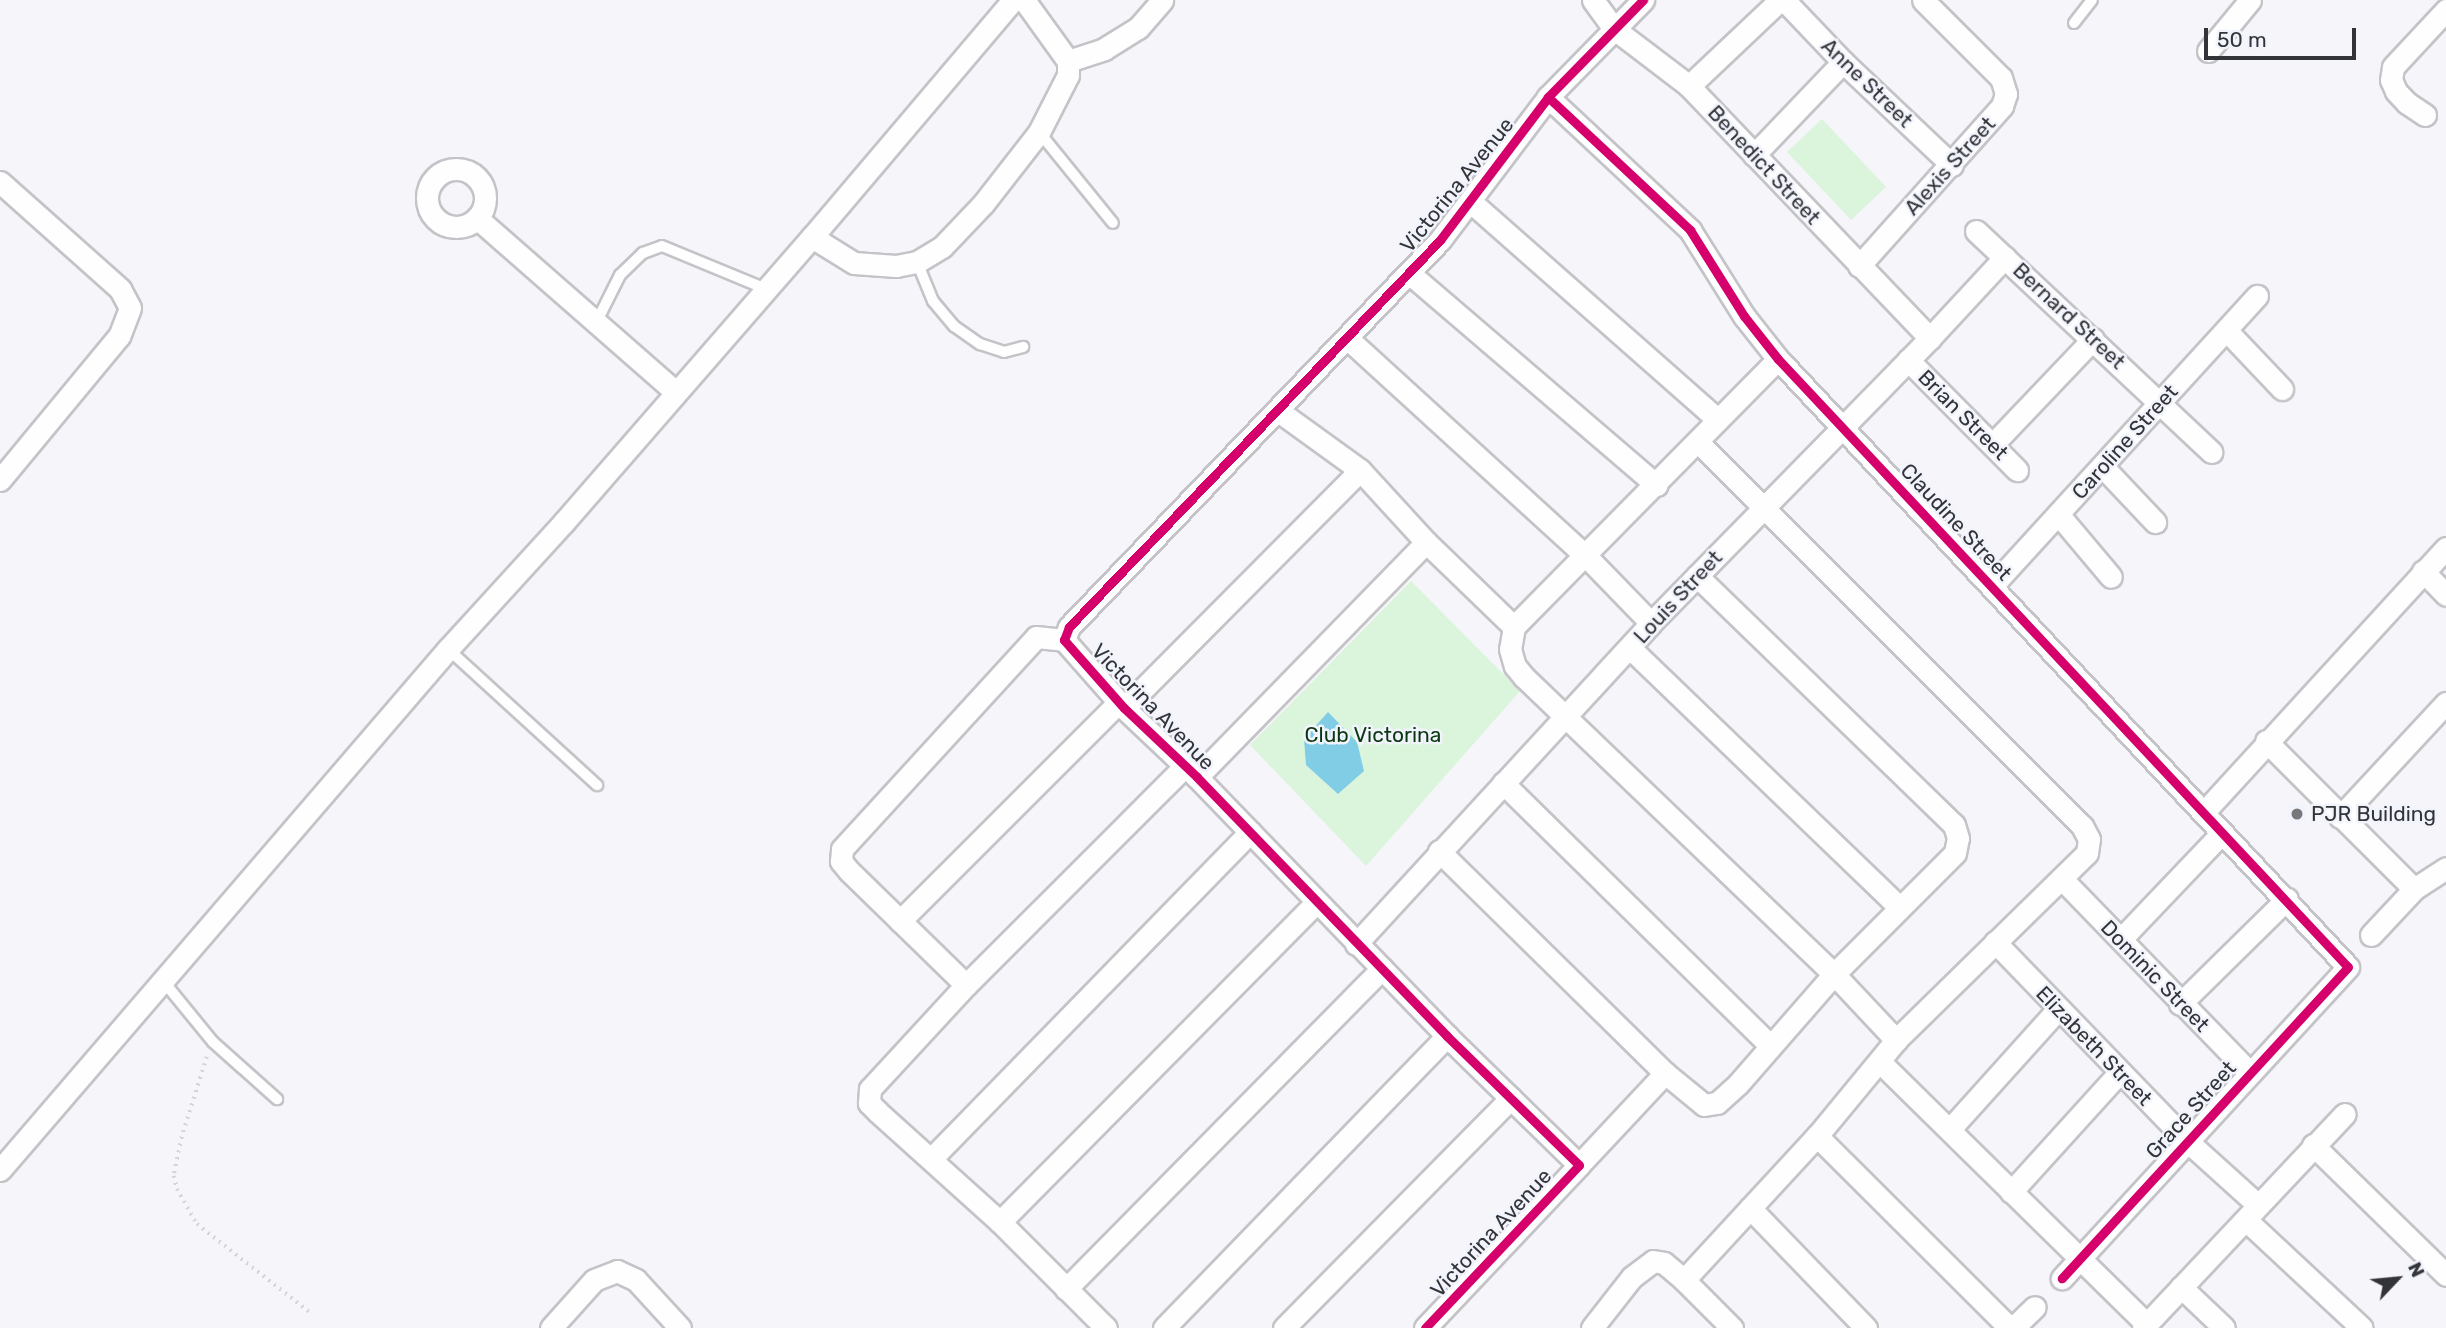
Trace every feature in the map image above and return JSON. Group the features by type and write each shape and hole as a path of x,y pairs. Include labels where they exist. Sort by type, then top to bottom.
{"street":[{"path":"0,1170 448,649 564,522 812,237 1013,0"},
{"path":"812,237 854,262 896,266 917,262 942,247 983,204 1039,132 1068,75 1068,61 1024,0"},
{"path":"1068,61 1104,49 1138,28 1162,0"},
{"name":"Benedict Street","path":"1593,0 1614,28 1689,86 1930,338"},
{"name":"Victorina Avenue","path":"1425,1328 1579,1165 1356,944 1250,832 1122,705 1064,640 1069,628 1409,273 1471,202 1548,97 1643,0"},
{"path":"1689,86 1782,0"},
{"name":"Anne Street","path":"1782,0 1952,165"},
{"name":"Alexis Street","path":"1859,265 1952,165 2002,106 2006,94 2001,78 1923,0"},
{"path":"2208,51 2250,0"},
{"path":"2425,115 2396,91 2391,80 2393,67 2446,10"},
{"path":"1754,155 1843,62"},
{"name":"Claudine Street","path":"1548,97 1690,230 1744,316 1778,359 2348,967"},
{"path":"0,182 120,289 130,308 119,336 0,480"},
{"path":"1471,202 1718,421"},
{"path":"477,218 676,392"},
{"name":"Bernard Street","path":"1976,231 2211,452"},
{"name":"Louis Street","path":"1356,944 1564,715 1930,338 2005,257"},
{"path":"1409,273 1656,485"},
{"name":"Caroline Street","path":"1992,586 2257,296"},
{"path":"2227,331 2282,388"},
{"path":"1347,338 1586,556 1651,623"},
{"path":"1993,444 2093,339"},
{"path":"1778,359 1699,443 1514,627 1510,649 1516,666 1564,715 1834,974 1896,1040"},
{"name":"Brian Street","path":"1908,360 2017,470"},
{"path":"1277,410 1360,470 1426,542 1514,627"},
{"path":"1684,1280 1817,1136 1896,1040 2087,853 2089,839 2082,825 1762,509 1699,443"},
{"path":"2103,467 2155,523"},
{"path":"900,921 1360,470"},
{"path":"2059,514 2111,577"},
{"path":"1106,1328 1000,1222 869,1103 870,1089 967,985 1191,772 1426,542"},
{"path":"2204,811 2446,548"},
{"path":"2423,572 2446,595"},
{"path":"1439,851 1665,1073 1704,1105 1717,1103 1834,974 1955,853 1958,838 1954,825 1697,576"},
{"path":"967,985 849,871 841,861 842,849 1036,637 1064,640"},
{"path":"1630,648 1899,907"},
{"path":"2340,817 2446,704"},
{"path":"2266,741 2414,888"},
{"path":"1503,783 1771,1046"},
{"path":"931,1159 1250,832"},
{"path":"2121,939 2222,833"},
{"path":"2371,935 2414,888 2446,867"},
{"name":"Dominic Street","path":"2062,879 2180,1004 2249,1072"},
{"path":"2180,1004 2287,900"},
{"path":"1000,1222 1317,902"},
{"name":"Elizabeth Street","path":"1995,942 2362,1328"},
{"name":"Grace Street","path":"2062,1278 2186,1140 2348,967"},
{"path":"1066,1289 1382,969"},
{"path":"1950,1129 2058,1009"},
{"path":"1164,1328 1447,1036"},
{"path":"1880,1062 2145,1326 2345,1114"},
{"path":"1579,1165 1665,1073"},
{"path":"2011,1192 2119,1073"},
{"path":"1284,1328 1511,1098"},
{"path":"1817,1136 2012,1328 2035,1307"},
{"path":"2313,1145 2446,1275"},
{"path":"1750,1208 1866,1328"},
{"path":"1592,1328 1632,1277 1653,1261 1664,1263 1732,1328"},
{"path":"551,1328 594,1280 617,1271 636,1280 680,1328"},
{"path":"2181,1287 2224,1328"}],"lane":[{"path":"2074,23 2091,0"},
{"path":"1039,132 1113,223"},
{"path":"596,323 620,275 643,253 662,246 766,289"},
{"path":"917,262 933,302 954,326 980,344 1004,352 1023,347"},
{"path":"448,649 597,785"},
{"path":"164,982 212,1042 277,1099"}],"path":[{"path":"212,1042 182,1138 174,1176 177,1189 197,1224 312,1314"}],"green space":[{"path":"1822,119 1886,187 1851,220 1787,152"},
{"name":"Club Victorina","path":"1411,581 1520,691 1366,866 1250,745"}],"water":[{"path":"1328,712 1357,742 1364,771 1338,794 1306,765 1304,739"}],"cycle path":[{"path":"1425,1328 1579,1165 1447,1036 1197,777 1124,708 1064,640 1069,627 1440,240 1548,97 1643,0"},
{"path":"1548,97 1690,230 1744,316 1778,359 2348,967 2062,1278"}],"place":[{"name":"PJR Building","path":"2297,814"}]}
